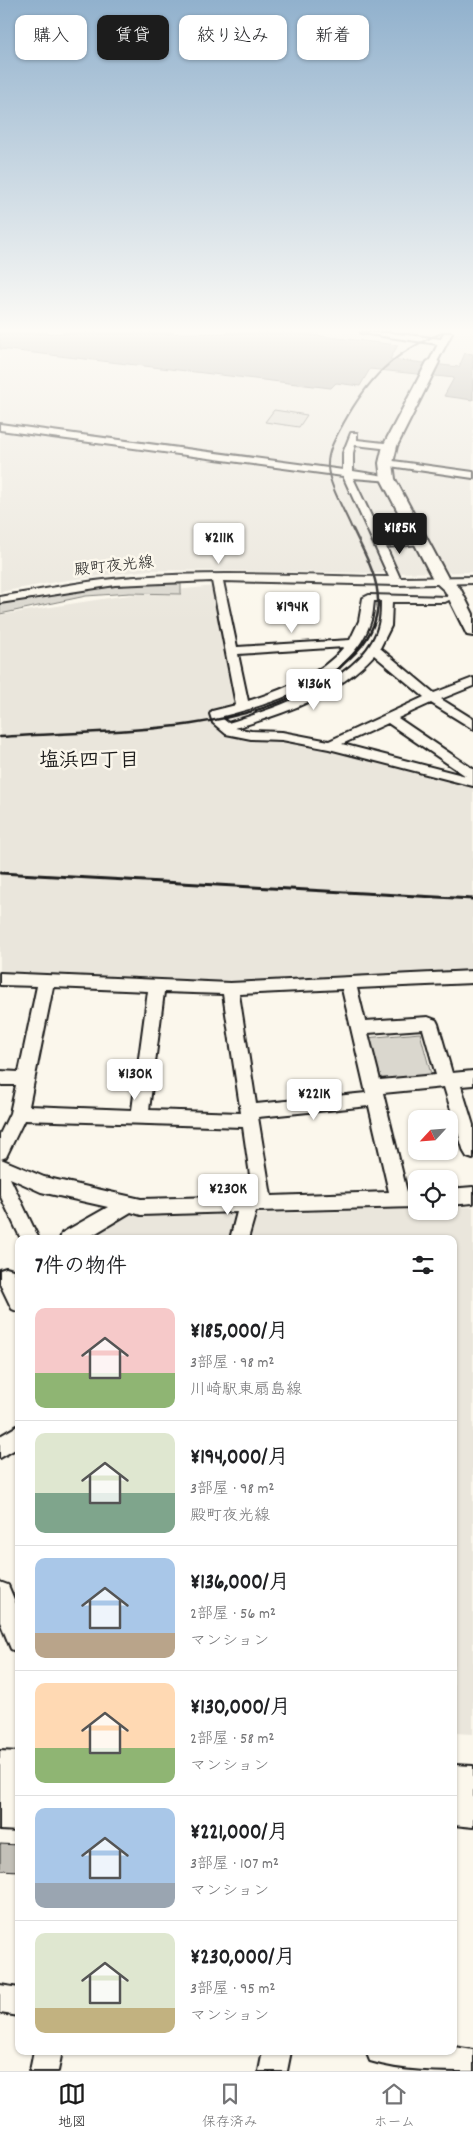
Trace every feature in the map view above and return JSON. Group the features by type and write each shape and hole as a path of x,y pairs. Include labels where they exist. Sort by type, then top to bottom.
{"highway":[{"path":"399,430 390,446 386,463 388,479 442,581 445,599 473,650"},
{"path":"442,581 452,588 471,622"},
{"path":"0,1770 15,1770"},
{"path":"457,1783 473,1784"},
{"path":"0,1795 15,1796"},
{"path":"457,1807 473,1808"}],"main road":[{"path":"0,1755 15,1755"},
{"path":"457,1766 473,1766"},
{"path":"0,1814 15,1815"},
{"path":"457,1820 473,1821"}],"street":[{"path":"19,430 388,479"},
{"path":"390,446 353,438 348,452 348,478 397,582"},
{"path":"386,463 473,475"},
{"path":"378,544 420,541"},
{"name":"殿町夜光線","path":"0,600 114,582 160,578 397,582 473,580"},
{"path":"217,578 243,707"},
{"path":"445,599 369,598 365,623 354,643 336,664 310,681 278,696 216,714 217,720 230,731 252,736 282,736 330,745 473,782"},
{"path":"226,727 271,714 313,696 342,679 373,648 385,627 388,613 387,599"},
{"path":"231,651 354,643"},
{"path":"373,648 432,698 473,725"},
{"path":"330,745 432,698 473,682"},
{"path":"389,718 473,775"},
{"path":"0,979 230,989 473,977"},
{"path":"0,1152 19,1113 46,981"},
{"path":"0,1166 41,1184 141,1207 408,1199 375,1093 348,983"},
{"path":"140,1117 157,986"},
{"path":"230,989 250,1116 256,1203 241,1235"},
{"path":"359,1028 430,1024 473,1152"},
{"path":"0,1078 27,1079"},
{"path":"19,1113 140,1117 250,1116 448,1080 473,1078"},
{"path":"0,1176 28,1235"},
{"path":"458,1196 473,1195"},
{"path":"76,1235 129,1204"},
{"path":"8,1274 15,1292"},
{"path":"0,1448 15,1438"},
{"path":"0,1593 15,1631"},
{"path":"0,1999 15,2001"},
{"path":"44,2071 47,2055"},
{"path":"273,2071 276,2055"},
{"path":"409,2055 473,2064"}],"shaded area":[{"path":"0,430 473,430 473,572 371,573 149,570 61,581 0,592"},
{"path":"155,583 181,584 181,594 130,593 86,596 0,614 0,604 58,594"},
{"path":"214,586 237,705 217,709 210,714 217,725 230,733 325,748 473,784 473,972 241,986 0,974 0,615 121,596"},
{"path":"420,1033 431,1074 440,1073 440,1076 382,1083 375,1079 365,1038"},
{"path":"458,1207 473,1207 473,1734 457,1733 457,1235 247,1235 252,1214 408,1209 408,1220 458,1220"},
{"path":"126,1213 144,1216 240,1214 234,1235 90,1235"}],"building":[{"path":"0,1844 15,1845 15,1871 0,1870"}],"railway":[{"path":"340,430 332,444 328,467 335,491 353,531"},
{"path":"0,737 116,731 197,723 235,716 272,705 326,680 361,647 370,633 376,618 378,600 376,582 353,529"},
{"path":"0,873 473,899"}],"district":[{"name":"塩浜四丁目","path":"89,762"}]}
